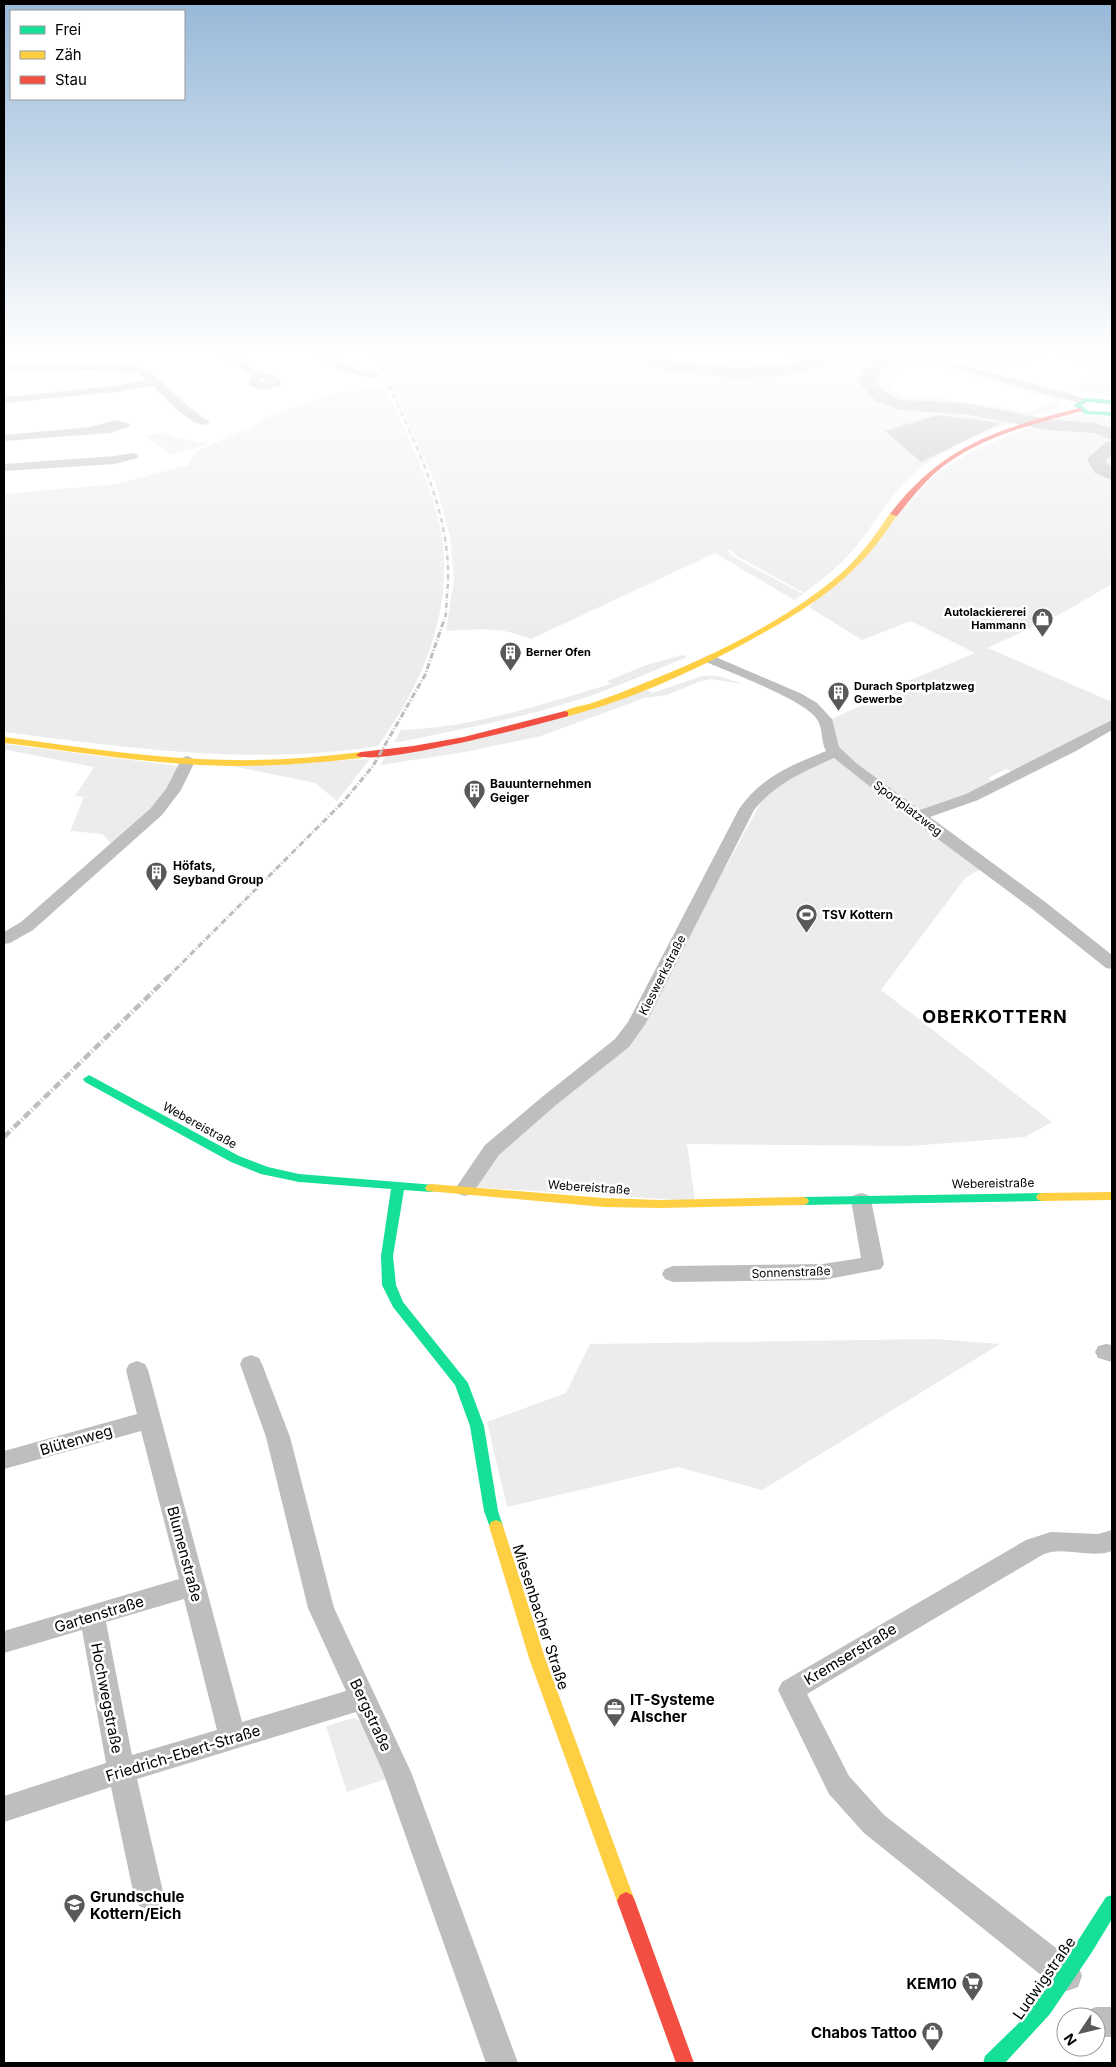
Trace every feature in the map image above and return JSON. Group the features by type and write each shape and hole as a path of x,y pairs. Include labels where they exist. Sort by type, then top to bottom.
{"street":[{"path":"4,740 187,761 235,763 323,760 355,757 454,741 567,713 644,686 711,659 805,605 844,574 866,552 909,494 930,472 953,456 970,447"},
{"path":"4,468 115,460 133,456"},
{"path":"711,659 797,697 812,706 825,719 832,748 836,752"},
{"path":"917,816 972,797 1071,748 1112,724"},
{"name":"Sportplatzweg","path":"836,752 917,816 1038,905 1112,964"},
{"name":"Kieswerkstraße","path":"465,1189 492,1150 549,1101 622,1043 637,1023 747,809 760,791 778,777 836,752"},
{"path":"4,939 27,926 156,812 173,790 187,761"},
{"name":"Webereistraße","path":"89,1080 228,1156 265,1171 299,1178 398,1187 465,1189 575,1201 640,1204 1112,1196"},
{"name":"Miesenbacher Straße","path":"398,1187 387,1256 389,1286 398,1304 461,1383 477,1426 491,1512 537,1658 685,2063"},
{"name":"Sonnenstraße","path":"673,1274 823,1272 873,1264 861,1200"},
{"name":"Bergstraße","path":"251,1364 278,1437 321,1608 397,1772 502,2063"},
{"name":"Blumenstraße","path":"137,1370 233,1738"},
{"name":"Blütenweg","path":"4,1460 149,1420"},
{"name":"Kremserstraße","path":"1067,1976 874,1824 839,1785 791,1690 1011,1560 1048,1542 1095,1545 1106,1544 1112,1540"},
{"name":"Gartenstraße","path":"4,1642 194,1585"},
{"name":"Hochwegstraße","path":"92,1616 120,1771 149,1896"},
{"name":"Friedrich-Ebert-Straße","path":"4,1809 120,1771 362,1698"},
{"name":"Ludwigstraße","path":"992,2063 1020,2038 1067,1976 1112,1903"},
{"path":"1034,2020 1056,2021"}],"shaded area":[{"path":"161,447 197,447 172,455"},
{"path":"205,447 412,447 433,499 438,518 442,537 444,565 443,593 431,647 420,673 408,699 378,746 331,752 238,755 144,749 4,732 4,494 117,484 188,465 197,451"},
{"path":"419,447 953,447 930,461 912,475 896,492 848,556 804,593 728,550 732,556 803,594 794,600 715,553 531,639 499,630 446,631 454,579 450,536 436,485"},
{"path":"904,447 951,447 921,462"},
{"path":"981,447 1112,447 1112,584 1066,611 988,648 1112,702 1112,721 1014,773 1006,769 988,778 994,782 917,812 840,751 829,720 912,683 908,681 975,653 911,621 862,640 809,607 936,474"},
{"path":"683,655 687,657 584,698 537,712 394,743 401,730 455,725 508,714 611,684 607,681 649,664"},
{"path":"702,676 719,676 743,684 711,679 701,681 667,695 644,698 541,736 465,752 380,765 386,756 647,690 652,693"},
{"path":"4,744 178,766 170,789 153,809 113,846 103,834 70,831 84,797 75,796 94,767 7,750 4,755"},
{"name":"TSV Kottern","path":"837,757 983,868 966,877 881,990 1052,1122 1025,1137 910,1146 687,1144 695,1201 472,1187 498,1150 643,1019 766,793 783,779"},
{"path":"370,759 337,801 315,783 232,766"},
{"path":"937,1339 1000,1344 762,1490 678,1467 507,1507 487,1422 566,1393 590,1344"},
{"path":"354,1718 368,1724 386,1779 347,1792 326,1726"}],"waterway":[{"path":"1110,447 1096,459 1100,467 1112,475"}],"railway":[{"path":"417,447 426,470 444,532 448,563 446,616 444,622"},
{"path":"169,976 343,802 373,766 425,675 444,620"},
{"path":"4,1137 169,976"}],"traffic: fast":[{"path":"89,1079 235,1159 265,1171 299,1178 431,1188"},
{"path":"398,1187 387,1256 389,1285 398,1304 461,1383 477,1426 491,1511 496,1526"},
{"path":"803,1201 1042,1197"},
{"path":"992,2063 1010,2046 1043,2008 1086,1946 1112,1903"}],"traffic: slow":[{"path":"565,714 671,676 722,652 782,619 843,576 874,542 894,514"},
{"path":"4,740 146,758 203,762 280,762 361,755"},
{"path":"431,1188 604,1203 660,1204 803,1201"},
{"path":"1042,1197 1112,1196"},
{"path":"496,1526 537,1658 626,1901"}],"traffic: jam":[{"path":"894,514 913,490 933,471 968,447"},
{"path":"361,755 413,749 464,740 565,714"},
{"path":"626,1901 685,2063"}],"place":[{"name":"Autolackiererei Hammann","path":"1042,637"},
{"name":"Berner Ofen","path":"510,671"},
{"name":"Durach Sportplatzweg Gewerbe","path":"838,711"},
{"name":"Bauunternehmen Geiger","path":"474,809"},
{"name":"Höfats, Seyband Group","path":"157,891"},
{"name":"TSV Kottern","path":"806,933"},
{"name":"IT-Systeme Alscher","path":"614,1727"},
{"name":"Grundschule Kottern/Eich","path":"74,1924"},
{"name":"KEM10","path":"973,2002"},
{"name":"Chabos Tattoo","path":"933,2051"}],"district":[{"name":"OBERKOTTERN","path":"995,1016"}]}
